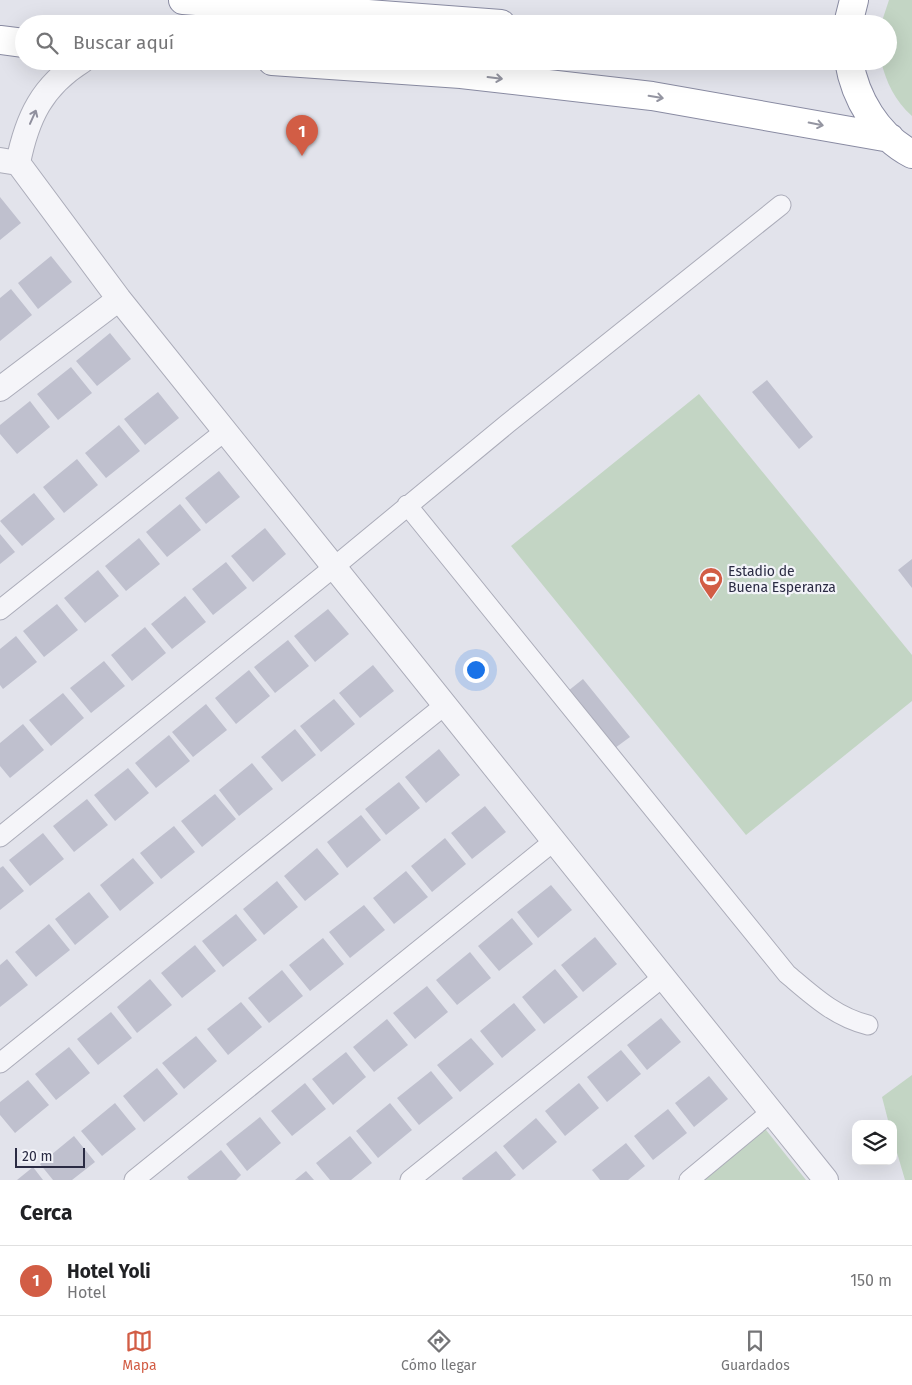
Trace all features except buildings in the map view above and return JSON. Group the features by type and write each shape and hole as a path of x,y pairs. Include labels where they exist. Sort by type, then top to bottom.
{"highway":[{"path":"183,0 382,15"},
{"path":"850,15 854,0"},
{"path":"0,40 15,42"},
{"path":"403,70 461,74 652,96 890,138"},
{"path":"850,70 860,99 873,120 890,138 912,154"}],"street":[{"path":"68,70 44,94 22,143 9,162 826,1180"},
{"path":"0,837 334,567 407,505 657,302 782,204"},
{"path":"0,389 119,299"},
{"path":"0,610 225,431"},
{"path":"407,505 787,974 826,1006 843,1016 868,1024"},
{"path":"0,1063 445,705"},
{"path":"134,1180 554,841"},
{"path":"410,1180 663,977"},
{"path":"689,1180 771,1112"}],"green space":[{"path":"889,0 912,0 912,116 892,91 884,70 897,70 897,15 884,15"},
{"name":"Estadio de Buena Esperanza","path":"699,394 912,655 912,701 746,835 511,546"},
{"path":"912,1075 912,1180 905,1180 897,1153 897,1120 888,1120 882,1097"},
{"path":"762,1125 806,1180 695,1180"}],"place":[{"name":"Hotel Yoli","path":"302,156"},
{"name":"Estadio de Buena Esperanza","path":"711,600"}]}
